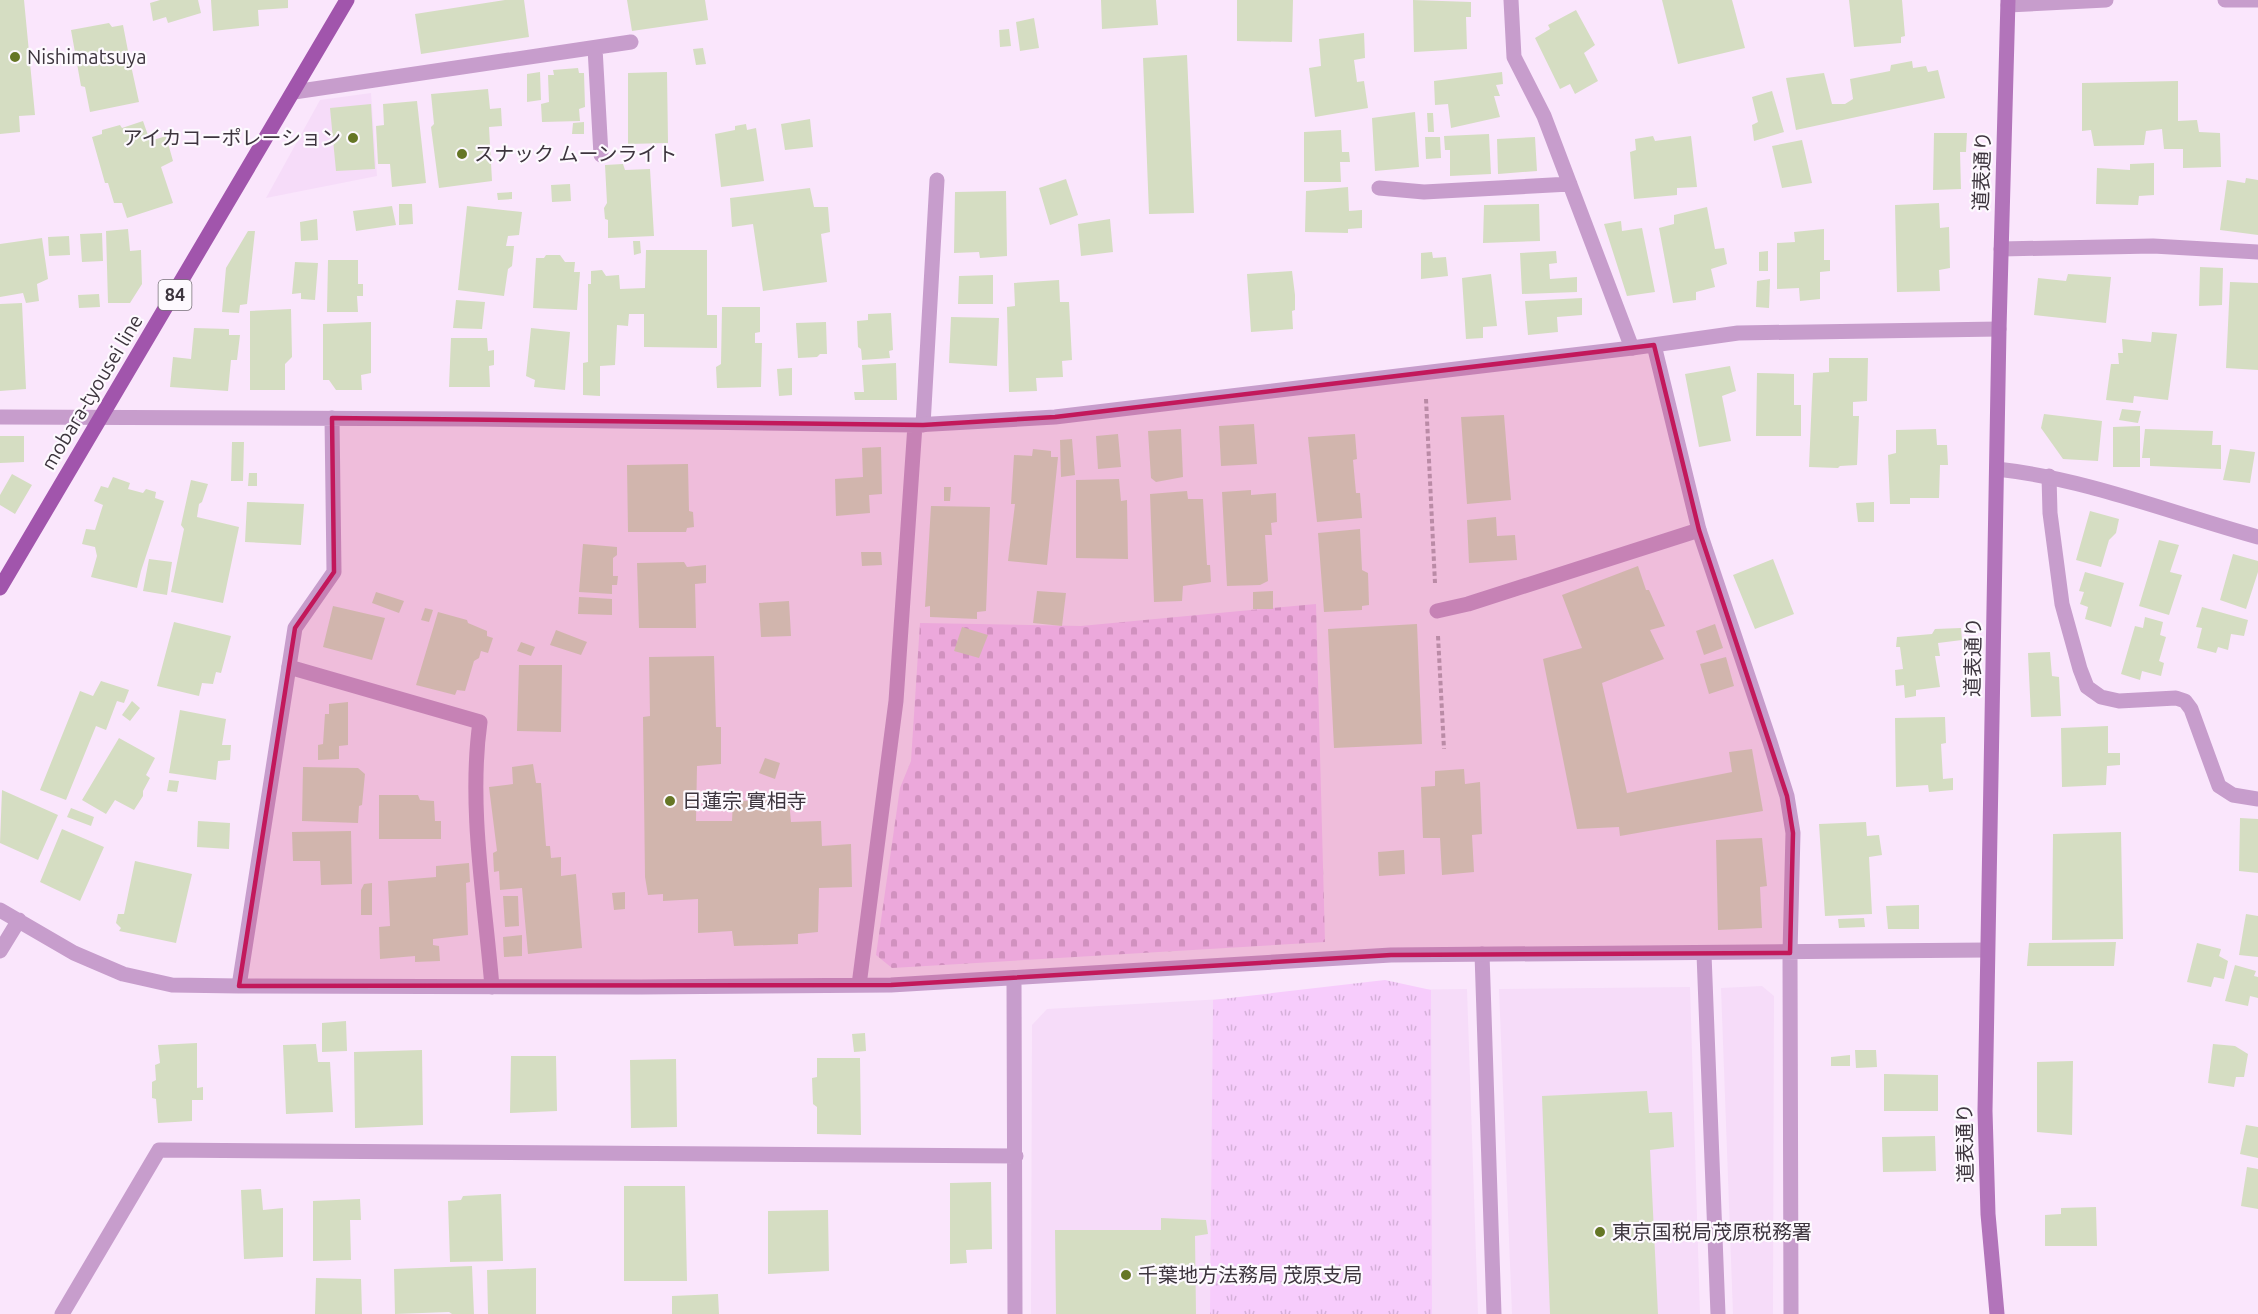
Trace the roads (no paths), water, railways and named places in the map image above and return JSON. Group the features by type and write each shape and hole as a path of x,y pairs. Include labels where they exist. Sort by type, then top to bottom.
{"main road":[{"name":"mobara-tyousei line","path":"0,588 347,0"}],"street":[{"path":"1511,0 1514,57 1544,116 1632,348"},
{"path":"2008,2 2106,0"},
{"path":"2225,0 2257,0"},
{"name":"道表通り","path":"1997,1314 1986,1162 1987,950 2008,2"},
{"path":"294,92 631,42"},
{"path":"595,48 600,155"},
{"path":"859,985 896,701 937,180"},
{"path":"1379,188 1424,192 1570,184"},
{"path":"2001,249 2153,246 2258,252"},
{"path":"0,417 332,418 919,425 1055,417 1425,374 1738,333 1999,329"},
{"path":"1654,345 1699,530 1739,645 1787,796 1793,833 1790,953 1791,1314"},
{"path":"239,986 295,628 334,572 332,418"},
{"path":"1997,469 2049,476 2089,486 2258,537"},
{"path":"2049,476 2050,513 2062,604 2087,687 2101,697 2119,701 2176,698 2185,701 2191,709 2219,786 2233,795 2258,799"},
{"path":"1437,611 1468,604 1699,530"},
{"path":"289,667 480,722 475,755 475,792 492,987"},
{"path":"0,910 74,954 123,974 172,985 492,987 859,985 1391,955 1987,950"},
{"path":"0,951 19,920"},
{"path":"1482,954 1494,1314"},
{"path":"1704,954 1718,1314"},
{"path":"1014,978 1016,1314"},
{"path":"62,1314 159,1150 1016,1156"}],"place":[{"name":"Nishimatsuya","path":"15,57"},
{"name":"アイカコーポレーション","path":"353,138"},
{"name":"スナック ムーンライト","path":"462,154"},
{"name":"日蓮宗 實相寺","path":"670,801"},
{"name":"東京国税局茂原税務署","path":"1600,1232"},
{"name":"千葉地方法務局 茂原支局","path":"1126,1275"}]}
